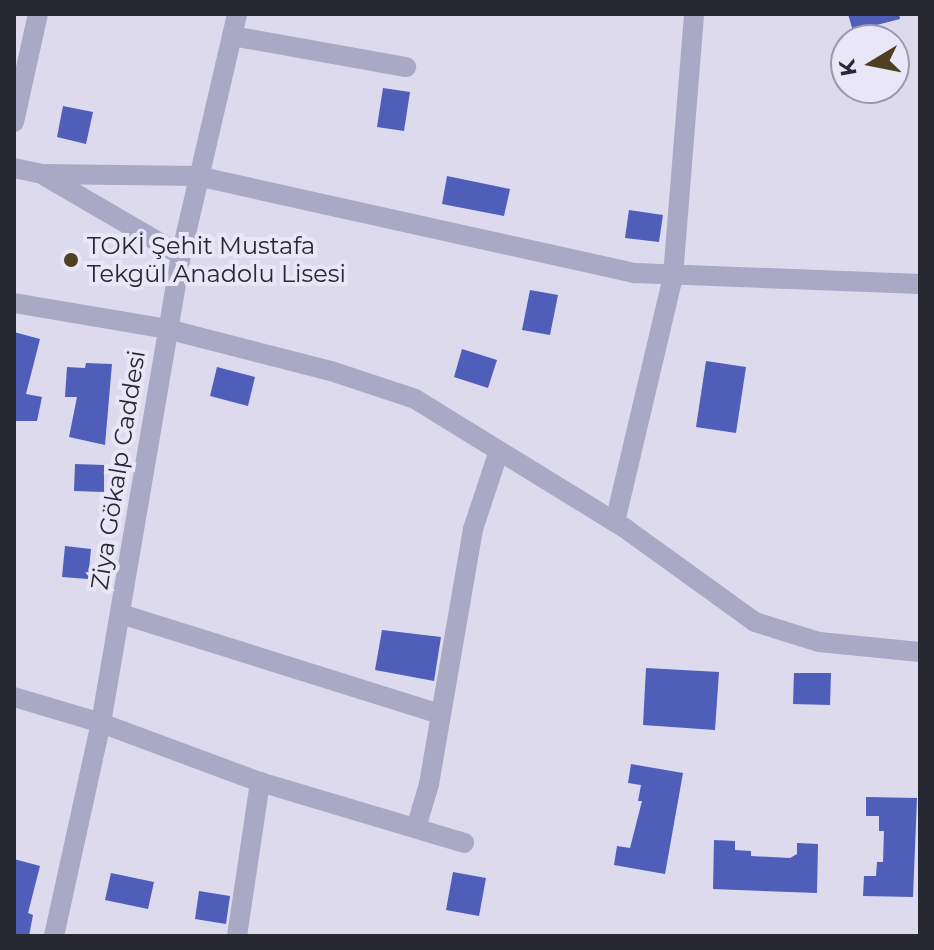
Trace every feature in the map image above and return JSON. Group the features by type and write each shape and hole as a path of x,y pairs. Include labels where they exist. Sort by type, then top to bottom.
{"street":[{"path":"14,122 38,14"},
{"name":"Ziya Gökalp Caddesi","path":"54,936 101,723 181,255 237,14"},
{"path":"615,522 673,276 694,14"},
{"path":"232,36 406,67"},
{"path":"14,168 42,174 197,176 504,246 673,276 920,284"},
{"path":"42,174 181,255"},
{"path":"14,303 167,329 331,371 415,399 615,522 755,622 819,642 920,652"},
{"path":"416,828 441,714 473,529 499,451"},
{"path":"121,614 441,714"},
{"path":"14,697 101,723 260,782 464,843"},
{"path":"237,936 260,782"}],"building":[{"path":"848,14 899,14 900,19 880,24 851,24"},
{"path":"383,88 410,92 404,131 377,127"},
{"path":"63,106 93,112 86,144 57,137"},
{"path":"447,176 510,189 504,216 442,204"},
{"path":"629,210 663,215 659,242 625,238"},
{"path":"530,290 558,295 550,335 522,330"},
{"path":"14,332 40,339 26,394 42,397 37,421 14,421"},
{"path":"462,349 497,360 488,388 454,377"},
{"path":"706,361 746,367 736,433 696,427"},
{"path":"86,363 112,364 105,445 69,437 77,397 65,397 67,367 85,368"},
{"path":"217,367 255,377 248,406 210,396"},
{"path":"75,464 104,465 104,492 74,491"},
{"path":"65,546 91,549 88,579 62,577"},
{"path":"382,630 441,637 434,681 375,670"},
{"path":"646,668 719,672 715,730 643,725"},
{"path":"794,673 831,673 830,705 793,704"},
{"path":"631,764 683,773 665,874 614,865 617,846 630,848 642,801 638,801 641,785 628,783"},
{"path":"866,797 917,798 913,897 863,896 864,876 876,876 877,862 883,862 884,831 879,831 879,816 866,816"},
{"path":"714,840 735,841 735,850 751,851 751,856 790,858 797,854 797,843 818,844 817,893 713,889"},
{"path":"14,859 40,866 28,913 33,915 29,936 14,936"},
{"path":"453,872 486,878 479,916 446,910"},
{"path":"111,873 154,882 148,909 105,900"},
{"path":"199,891 230,896 226,924 195,919"}],"place":[{"name":"TOKİ Şehit Mustafa Tekgül Anadolu Lisesi","path":"71,260"}]}
